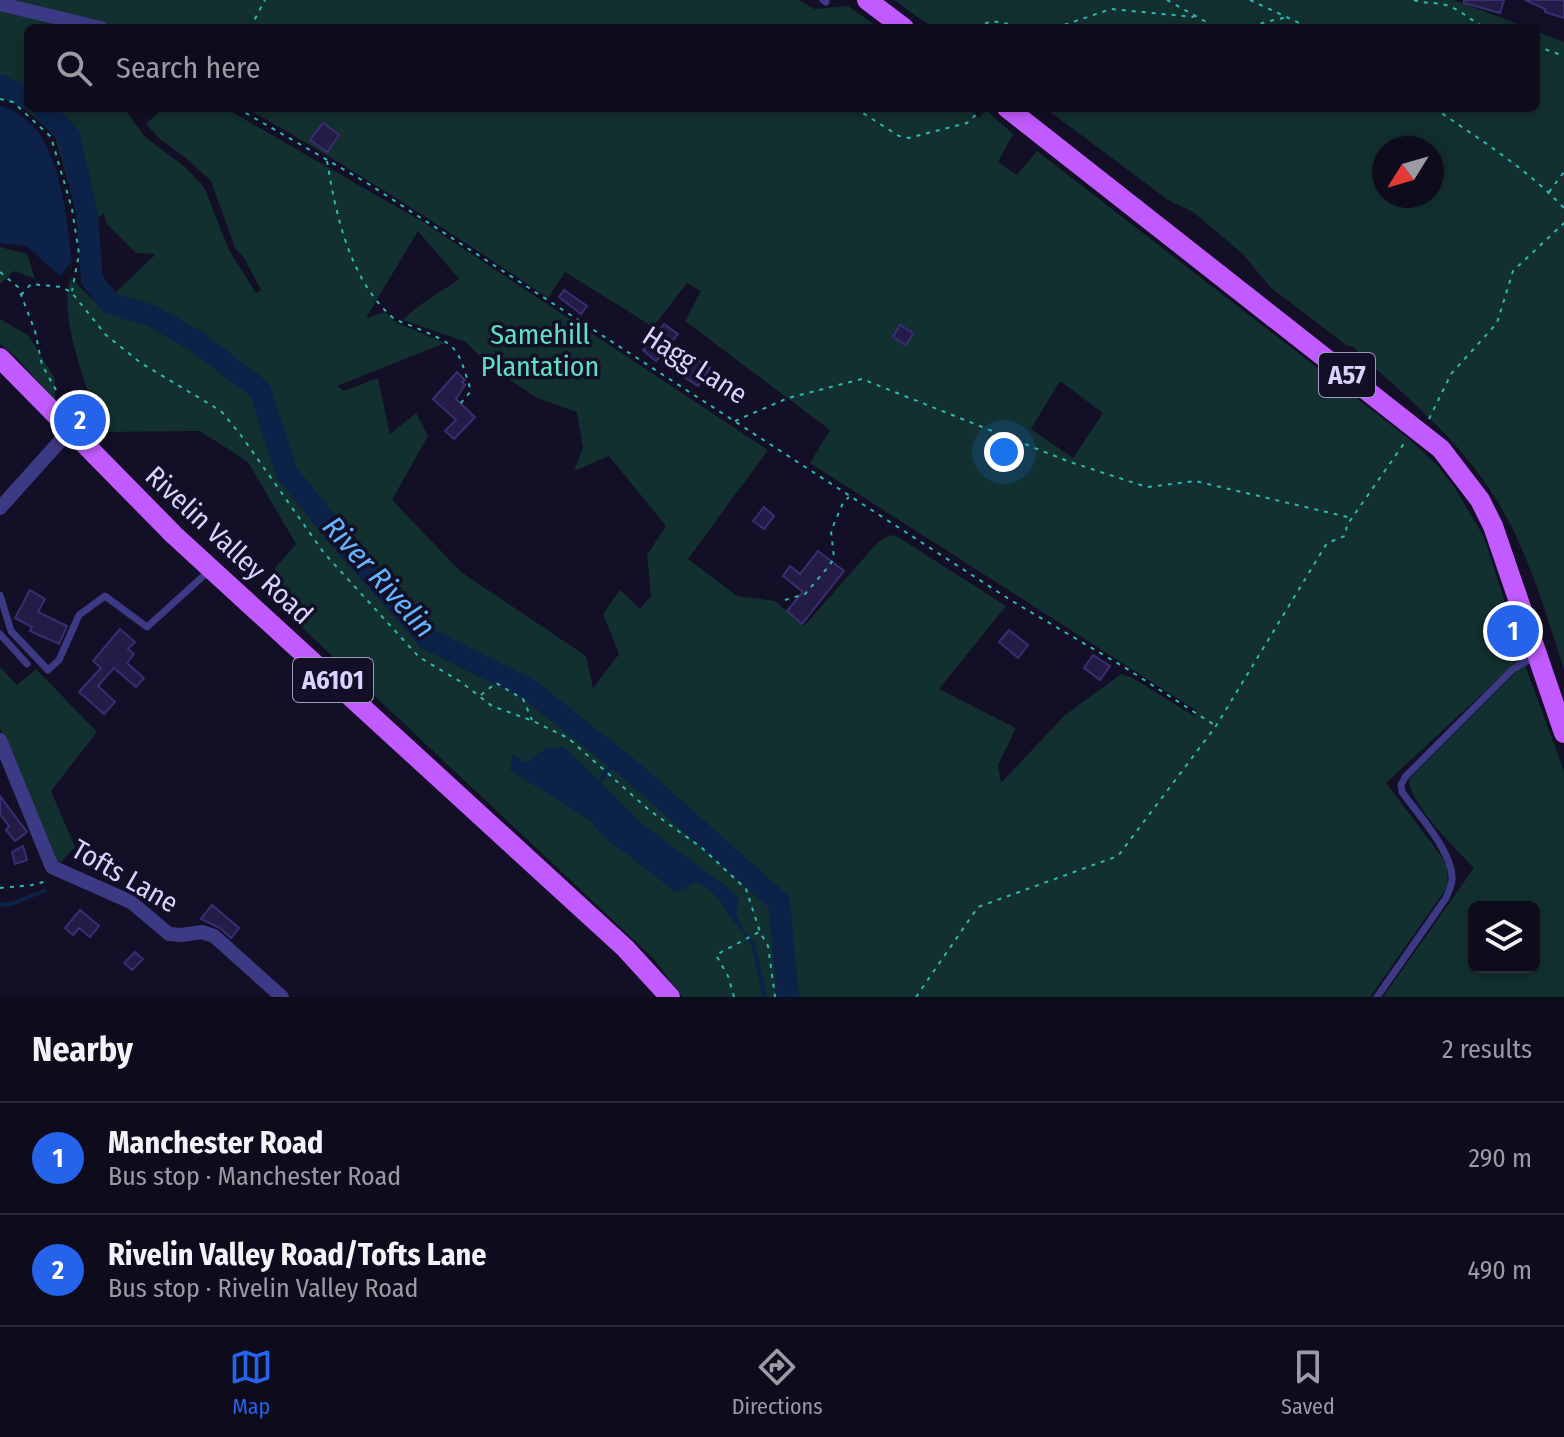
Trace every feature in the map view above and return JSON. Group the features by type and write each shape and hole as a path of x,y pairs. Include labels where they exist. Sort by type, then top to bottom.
{"main road":[{"path":"867,0 899,24"},
{"name":"A57","path":"1012,112 1423,425 1480,500 1493,526 1564,733"},
{"name":"Rivelin Valley Road","path":"0,358 123,485 625,948 670,997"}],"street":[{"path":"0,4 84,24"},
{"path":"0,508 70,430"},
{"name":"Tofts Lane","path":"0,740 52,867 131,902 169,934 202,932 214,936 282,997"}],"lane":[{"path":"0,595 11,631 48,670 59,660 79,615 105,596 147,627 211,568"},
{"path":"0,634 27,664"},
{"path":"1377,997 1446,898 1452,880 1441,846 1402,792 1401,785 1405,777 1513,669 1536,656"}],"path":[{"path":"252,24 265,0"},
{"path":"1167,0 1209,24"},
{"path":"1250,0 1302,24"},
{"path":"1414,0 1428,5 1443,4 1464,13 1478,24"},
{"path":"1067,24 1111,9 1194,17"},
{"path":"1258,24 1288,17"},
{"path":"985,24 991,21 1009,24"},
{"path":"1540,47 1564,56"},
{"path":"0,99 13,102 51,137 72,209 79,254 72,293"},
{"name":"Hagg Lane","path":"244,112 367,183 1012,601 1216,726"},
{"path":"861,112 899,136 909,138 967,123 979,112"},
{"path":"1440,112 1495,150 1549,192 1564,208"},
{"path":"327,160 335,212 359,272 380,305 396,320 444,340 458,351 471,391 460,404"},
{"path":"1549,192 1564,172"},
{"path":"916,997 978,907 1118,856 1216,726 1327,543 1345,536 1347,525 1408,438 1423,425 1451,374 1497,323 1513,271 1564,223"},
{"path":"0,272 18,287 35,331 42,365 61,399"},
{"path":"21,295 31,284 62,287 72,293 106,335 141,363 221,411 324,553 419,657 492,706 568,738 649,810 702,848 746,889 760,932 768,946 775,997"},
{"path":"734,421 788,398 862,379 1070,462 1147,487 1195,481 1352,518"},
{"path":"785,600 805,594 834,558 831,531 849,496"},
{"path":"479,696 496,683 523,699 533,721"},
{"path":"0,888 49,880 53,875 52,867"},
{"path":"734,997 728,976 716,955 760,932"}],"green space":[{"path":"4,0 798,0 815,9 848,6 873,24 104,24"},
{"path":"894,0 1454,0 1518,24 927,24"},
{"path":"0,11 60,24 24,24 24,108 14,99 0,96"},
{"path":"1540,33 1564,42 1564,670 1538,589 1513,530 1489,488 1456,446 1355,348 1346,345 1270,287 1243,254 1193,212 1168,200 1050,112 1540,112"},
{"name":"Samehill Plantation","path":"28,112 127,112 145,137 185,167 204,187 229,250 256,293 261,290 235,248 211,181 146,124 159,112 232,112 423,222 768,450 688,559 737,596 775,601 804,626 878,542 890,535 898,537 1006,606 939,689 1016,728 998,765 1001,783 1064,716 1121,674 1194,716 1197,711 810,463 830,430 685,321 701,291 687,283 653,327 565,272 548,298 399,200 253,112 974,112 979,118 988,112 1013,134 998,162 1017,175 1037,151 1408,438 1438,466 1455,488 1484,537 1526,668 1564,771 1564,997 1383,997 1474,868 1425,813 1411,789 1409,779 1516,672 1512,666 1386,783 1442,857 1447,867 1448,886 1370,997 682,997 654,959 259,587 296,544 248,462 200,431 102,432 71,333 68,294 71,278 100,307 156,254 136,253 106,223 104,213 82,231 55,136","holes":["418,231 459,279 403,320 466,342 488,365 537,398 577,412 583,448 574,471 609,456 666,526 647,555 651,596 640,609 620,590 603,614 619,654 593,688 586,656 461,572 392,500 428,436 416,413 390,434 378,378 344,391 337,386 445,343 397,323 385,312 366,318","1060,381 1103,413 1073,458 1031,429"]},
{"path":"0,247 27,254 35,279 14,271 0,284"},
{"path":"0,319 29,336 55,379 55,401 15,356 0,344"},
{"path":"0,667 17,685 36,669 97,732 51,791 75,847 58,865 0,729"}],"water":[{"path":"0,106 20,114 35,129 56,170 67,218 72,261 60,276 26,246 0,243"},
{"path":"564,747 641,823 732,891 739,899 736,913 745,934 706,888 696,883 676,892 604,837 592,822 510,770 513,754 525,763 546,748"}],"building":[{"path":"1464,0 1504,0 1500,13 1464,3"},
{"path":"1525,0 1564,0 1564,18 1545,12 1545,9"},
{"path":"323,123 339,135 327,152 310,140"},
{"path":"564,290 587,306 581,314 559,297"},
{"path":"664,324 678,334 656,361 643,350"},
{"path":"900,325 913,333 906,345 893,337"},
{"path":"686,353 710,368 698,386 675,371"},
{"path":"457,372 465,380 462,382 465,385 456,399 475,417 454,439 445,431 456,420 433,399"},
{"path":"764,507 774,516 764,529 753,521"},
{"path":"818,551 844,571 802,624 787,611 803,592 783,576 790,566 800,574"},
{"path":"30,590 45,599 38,612 67,626 59,644 30,631 32,627 15,618"},
{"path":"120,629 135,642 128,649 134,654 127,663 144,678 136,687 114,668 98,686 115,702 104,714 79,692 101,668 93,661"},
{"path":"1009,630 1028,645 1018,658 999,642"},
{"path":"1093,655 1110,666 1100,680 1084,668"},
{"path":"0,796 27,832 15,841 6,830 9,826 0,814"},
{"path":"23,846 27,860 15,864 12,852"},
{"path":"212,905 239,928 231,938 220,928 201,919"},
{"path":"80,910 99,926 90,937 79,928 73,935 65,928"},
{"path":"135,952 143,959 132,970 124,963"}],"waterway":[{"name":"River Rivelin","path":"0,85 24,97"},
{"name":"River Rivelin","path":"47,112 69,136 87,213 92,280 110,303 152,316 196,341 260,390 287,473 428,639 530,690 633,772 779,902 788,997"},
{"path":"599,782 616,759"},
{"path":"0,905 44,891"},
{"path":"745,934 753,944 765,997"}],"place":[{"name":"Rivelin Valley Road/Tofts Lane","path":"80,420"},
{"name":"Manchester Road","path":"1513,631"}]}
